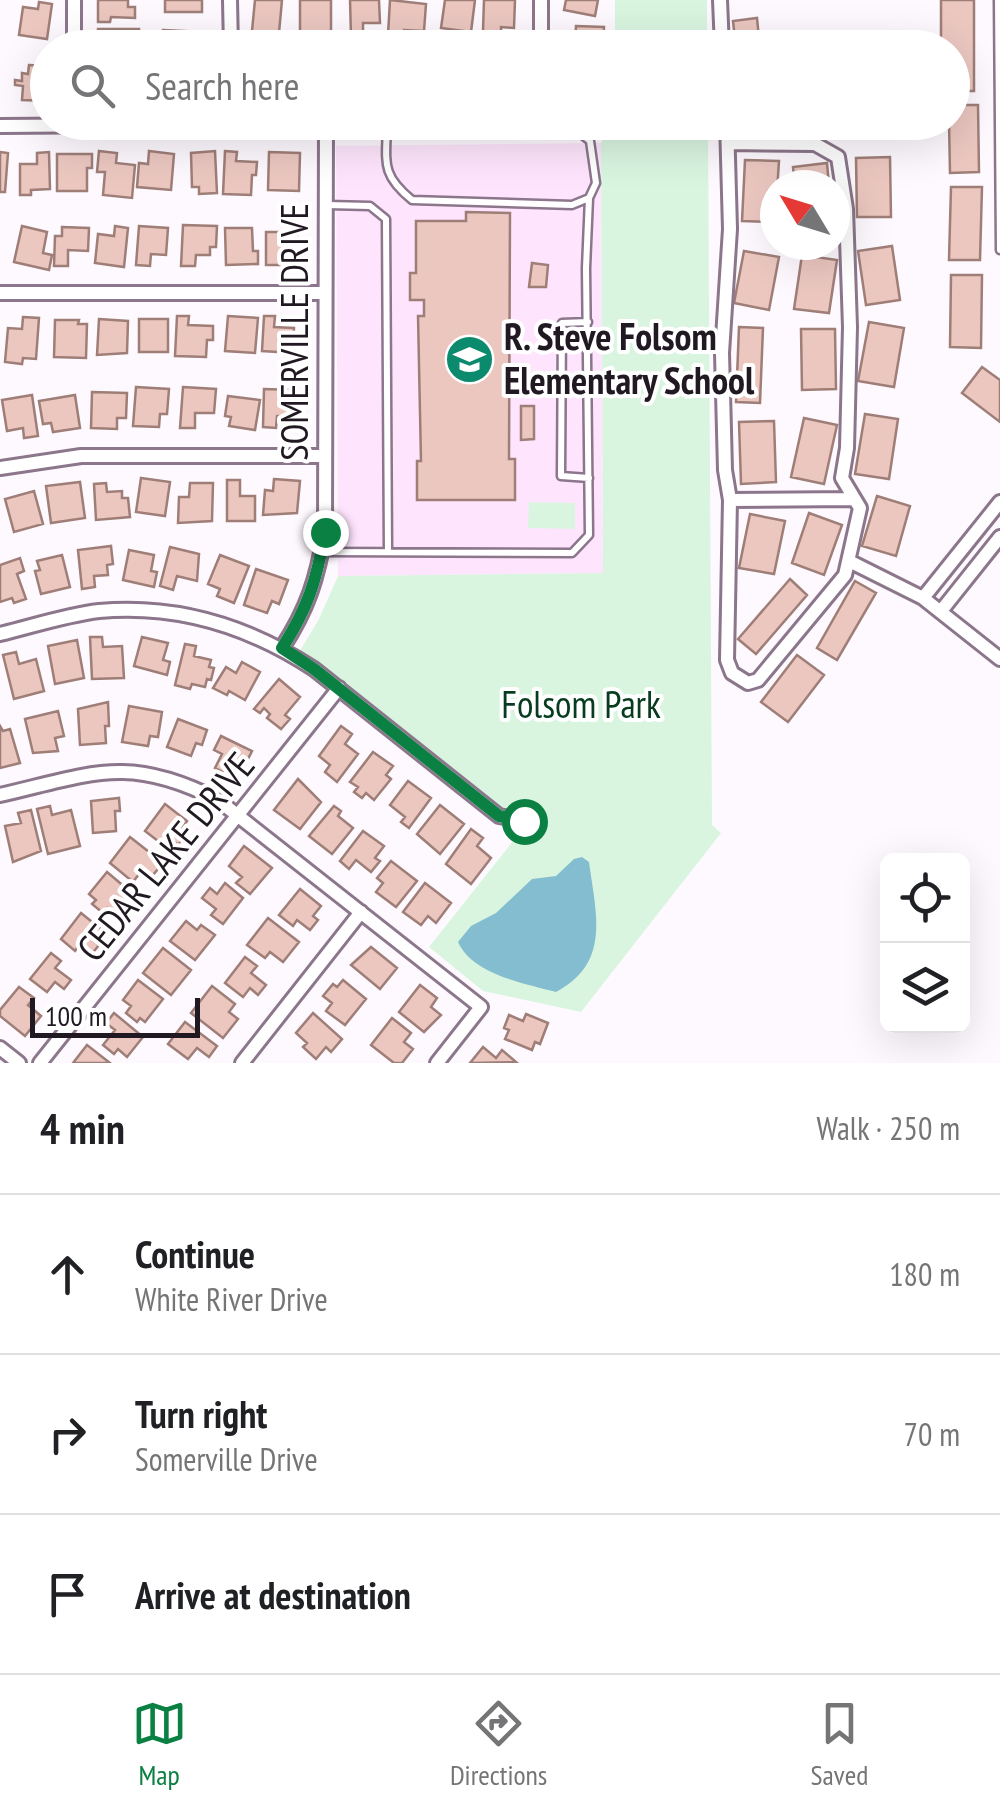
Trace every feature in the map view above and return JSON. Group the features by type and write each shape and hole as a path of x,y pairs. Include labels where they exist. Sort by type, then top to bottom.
{"street":[{"path":"74,0 74,30"},
{"path":"230,0 230,30"},
{"path":"541,0 541,30"},
{"path":"720,0 721,30"},
{"path":"0,126 30,125"},
{"name":"SOMERVILLE DRIVE","path":"282,648 302,616 317,580 325,532 326,140"},
{"path":"728,140 730,230 722,353 724,470 730,500 727,660 738,678 748,683 758,680 845,575 860,508 842,478 847,448 850,327 846,208 838,156 816,144 728,143"},
{"path":"0,293 326,293"},
{"path":"0,468 82,456 325,456"},
{"path":"730,500 853,499"},
{"path":"924,598 1000,502"},
{"path":"941,612 1000,537"},
{"path":"849,561 924,598 1000,659"},
{"path":"0,634 96,612 134,610 204,619 238,628 282,648 338,688 499,816 524,821"},
{"name":"CEDAR LAKE DRIVE","path":"40,1063 338,688"},
{"path":"0,795 114,770 149,773 185,783 239,814 481,1007 437,1063"},
{"path":"242,1063 361,912"},
{"path":"0,1048 19,1063"}],"lane":[{"path":"998,0 1000,250"},
{"path":"387,140 386,165 393,184 412,200 572,205 588,198"},
{"path":"322,552 572,553 589,535 588,198 596,183 589,140"},
{"path":"326,206 370,206 386,218 388,552"},
{"path":"588,322 562,323 562,476 589,478"}],"shaded area":[{"name":"R. Steve Folsom Elementary School","path":"601,143 603,573 338,576 336,146"}],"green space":[{"path":"615,0 707,0 707,30 615,30"},
{"name":"Folsom Park","path":"708,140 712,825 721,833 581,1012 483,991 429,947 525,826 298,654 338,576 603,573 601,143"},
{"path":"529,502 575,503 575,529 528,528"}],"water":[{"path":"582,857 589,862 596,936 585,967 573,980 556,992 487,970 465,953 458,942 471,926 496,913 532,879 556,876 574,859"}],"building":[{"path":"98,0 128,0 128,7 135,7 135,18 111,17 110,22 98,22"},
{"path":"165,0 202,0 202,12 165,12"},
{"path":"255,0 282,0 279,30 252,30"},
{"path":"300,0 331,0 331,30 300,30"},
{"path":"350,0 379,0 380,23 363,23 363,30 351,30"},
{"path":"390,0 426,4 424,30 388,30"},
{"path":"445,0 475,0 471,30 441,28"},
{"path":"484,0 515,0 514,28 483,30"},
{"path":"566,0 598,0 595,16 564,10"},
{"path":"941,0 974,0 974,91 970,91 970,30 941,30"},
{"path":"39,2 52,4 48,30 30,30 30,37 19,35 23,7 38,9"},
{"path":"757,18 758,30 734,30 733,21"},
{"path":"576,26 604,27 604,30 576,30"},
{"path":"30,65 30,100 22,100 23,86 15,85 15,80 22,81 22,73 28,74"},
{"path":"970,105 978,105 979,172 950,173 949,140 970,140"},
{"path":"99,151 117,153 116,163 135,165 132,198 103,195 105,172 97,172"},
{"path":"149,151 174,154 171,190 137,187 139,163 148,164"},
{"path":"215,151 217,193 199,194 199,187 192,187 191,153"},
{"path":"225,151 237,152 236,161 257,162 251,195 223,194"},
{"path":"0,152 8,153 5,192 0,192"},
{"path":"49,152 50,189 20,195 20,164 37,164 37,153"},
{"path":"269,152 300,153 299,191 268,190"},
{"path":"57,154 92,154 92,168 87,168 87,191 57,191"},
{"path":"890,157 891,217 857,217 856,158"},
{"path":"745,160 779,161 778,170 760,170 760,222 742,221"},
{"path":"827,163 828,170 793,170 793,167"},
{"path":"951,187 982,187 980,260 949,260"},
{"path":"466,212 510,213 509,459 515,459 515,500 417,500 417,461 421,461 418,316 424,316 424,300 410,300 410,273 416,273 416,221 466,221"},
{"path":"183,225 217,226 216,247 210,247 210,255 196,255 195,266 181,266"},
{"path":"22,226 47,232 43,253 52,255 49,270 14,262"},
{"path":"115,226 128,228 124,267 95,263 98,234 114,236"},
{"path":"139,226 168,228 166,255 151,254 150,266 136,265"},
{"path":"62,227 89,228 88,251 68,250 68,266 54,266 55,236 62,236"},
{"path":"225,228 252,228 258,264 226,265"},
{"path":"266,232 298,232 298,244 292,244 292,265 266,265"},
{"path":"892,246 900,300 866,305 858,251"},
{"path":"744,251 760,254 760,260 778,260 769,310 734,303"},
{"path":"801,260 837,260 829,313 794,309"},
{"path":"532,263 548,265 546,287 529,287"},
{"path":"951,275 982,275 981,348 950,347"},
{"path":"177,316 189,316 188,325 213,326 213,340 207,340 206,357 175,356"},
{"path":"228,316 258,318 255,353 225,351"},
{"path":"264,316 275,316 274,327 294,328 293,353 262,351"},
{"path":"23,317 39,318 36,359 23,358 22,364 5,362 8,328 22,329"},
{"path":"99,319 128,321 127,353 97,355"},
{"path":"139,319 168,319 168,352 139,352"},
{"path":"55,320 87,324 86,358 54,357"},
{"path":"869,322 904,328 894,387 858,381"},
{"path":"739,327 763,328 760,403 736,402"},
{"path":"801,329 835,329 836,389 802,390"},
{"path":"982,367 1000,380 1000,422 962,393"},
{"path":"136,387 169,389 167,414 160,414 159,427 133,426"},
{"path":"183,387 216,389 214,413 195,413 195,428 180,428"},
{"path":"264,389 295,390 294,417 277,416 276,428 263,427"},
{"path":"92,392 127,393 126,418 117,418 117,429 91,428"},
{"path":"32,395 38,436 24,438 23,428 7,431 2,400"},
{"path":"75,395 80,428 53,432 51,423 43,424 39,401"},
{"path":"228,396 260,400 255,430 229,426 231,417 225,416"},
{"path":"521,406 534,406 534,439 521,440"},
{"path":"865,414 898,419 889,479 855,474"},
{"path":"804,418 837,425 824,484 791,477"},
{"path":"774,421 776,482 741,484 739,422"},
{"path":"141,478 170,482 165,516 136,512"},
{"path":"274,479 300,481 297,513 263,515 265,490 273,491"},
{"path":"227,480 240,480 240,496 255,496 255,521 227,521"},
{"path":"80,482 85,518 51,523 46,486"},
{"path":"106,483 107,492 122,491 122,498 128,498 130,517 96,520 94,484"},
{"path":"190,483 213,483 212,521 178,523 179,497 189,497"},
{"path":"34,491 43,524 14,532 5,499"},
{"path":"877,496 910,506 896,556 862,546"},
{"path":"809,513 842,525 824,575 792,563"},
{"path":"750,514 785,521 774,574 739,568"},
{"path":"111,546 113,564 107,565 108,575 94,576 95,587 82,589 78,550"},
{"path":"170,547 199,554 197,581 177,576 173,590 160,586"},
{"path":"129,550 154,555 154,587 123,580"},
{"path":"62,555 70,587 41,594 35,571 40,570 37,561"},
{"path":"220,555 249,566 234,603 217,596 220,589 208,584"},
{"path":"20,558 24,571 17,574 26,599 0,602 0,565"},
{"path":"256,569 288,580 279,604 272,601 267,613 244,605"},
{"path":"790,579 807,595 756,654 738,639"},
{"path":"855,581 876,593 837,660 817,648"},
{"path":"90,637 102,637 103,647 122,646 124,678 92,679"},
{"path":"142,637 168,643 163,660 170,662 167,675 134,666"},
{"path":"77,640 84,678 55,684 48,646"},
{"path":"185,644 196,646 194,656 211,660 209,667 214,668 205,687 175,685"},
{"path":"16,652 19,664 36,659 44,691 14,699 3,655"},
{"path":"797,655 824,675 788,722 761,702"},
{"path":"242,662 260,672 245,700 213,688 226,667 236,673"},
{"path":"279,679 300,697 285,715 290,719 281,729 267,718 270,714 264,708 260,713 254,709"},
{"path":"108,702 106,743 80,745 78,709"},
{"path":"129,706 162,712 158,737 150,736 148,746 122,742"},
{"path":"58,711 64,736 55,738 58,751 33,753 25,719"},
{"path":"178,719 207,730 202,745 196,743 191,756 167,747"},
{"path":"0,726 3,731 10,729 20,763 0,768"},
{"path":"341,726 352,734 345,744 358,754 337,782 325,772 330,765 319,756"},
{"path":"221,736 252,751 243,769 232,764 227,774 215,768 222,754 214,750"},
{"path":"373,752 393,766 386,775 391,779 374,800 366,793 362,798 354,792 358,787 350,782"},
{"path":"298,779 321,802 300,829 274,810"},
{"path":"408,781 431,798 409,828 401,822 405,817 390,805"},
{"path":"119,798 116,831 93,833 91,801"},
{"path":"165,804 187,821 182,829 187,833 178,845 168,837 162,844 145,831"},
{"path":"440,805 464,824 440,854 417,834"},
{"path":"50,806 52,815 71,810 80,846 48,854 37,809"},
{"path":"334,806 341,811 338,816 353,828 332,854 309,836"},
{"path":"31,810 41,851 13,862 5,826 21,823 18,813"},
{"path":"471,829 483,838 477,846 491,858 471,884 446,864"},
{"path":"363,831 384,846 375,858 380,861 371,872 356,860 349,869 340,861"},
{"path":"130,837 163,863 148,881 139,874 133,882 110,863"},
{"path":"244,846 272,868 250,894 236,883 242,877 229,866"},
{"path":"391,861 417,881 396,907 376,892 383,883 377,878"},
{"path":"107,872 139,899 131,909 123,902 114,913 107,908 103,913 92,904 96,900 89,894"},
{"path":"225,883 243,898 223,924 211,915 216,909 202,898 210,888 217,894"},
{"path":"425,883 451,903 436,923 428,916 421,925 403,912"},
{"path":"300,889 321,906 313,916 318,920 310,930 297,920 293,926 279,915"},
{"path":"81,913 102,930 94,941 99,945 91,955 79,945 75,951 61,939"},
{"path":"268,918 299,942 283,962 270,952 265,958 247,945"},
{"path":"186,921 197,930 201,925 215,935 195,960 170,941"},
{"path":"371,947 397,968 380,989 351,965"},
{"path":"163,948 191,970 171,995 143,973"},
{"path":"51,953 61,961 55,968 71,980 64,989 55,982 47,992 30,979"},
{"path":"245,957 257,966 251,973 266,985 258,995 250,988 243,997 225,983"},
{"path":"138,980 163,999 145,1022 140,1018 137,1022 126,1013 131,1006 123,1000"},
{"path":"343,980 366,999 345,1025 326,1011 332,1003 323,996 333,984 337,987"},
{"path":"420,985 437,998 431,1007 441,1015 424,1032 399,1012"},
{"path":"212,986 235,1004 229,1012 238,1019 223,1038 191,1013"},
{"path":"19,987 34,998 28,1005 41,1016 25,1036 0,1016 0,1010"},
{"path":"114,1013 143,1037 127,1057 118,1049 114,1054 103,1045 115,1030 106,1023"},
{"path":"313,1013 342,1039 331,1052 326,1047 316,1059 296,1033"},
{"path":"526,1014 548,1023 540,1044 535,1042 532,1050 505,1039 509,1015 523,1021"},
{"path":"392,1018 411,1033 404,1042 413,1049 402,1063 394,1063 371,1045"},
{"path":"185,1022 217,1046 209,1057 197,1048 188,1059 168,1044"},
{"path":"87,1045 110,1063 73,1063"},
{"path":"483,1047 496,1058 502,1050 516,1062 470,1063"}],"place":[{"name":"R. Steve Folsom Elementary School","path":"469,359"}],"route":[{"path":"325,532 317,580 302,616 282,648 499,816 524,821"}]}
